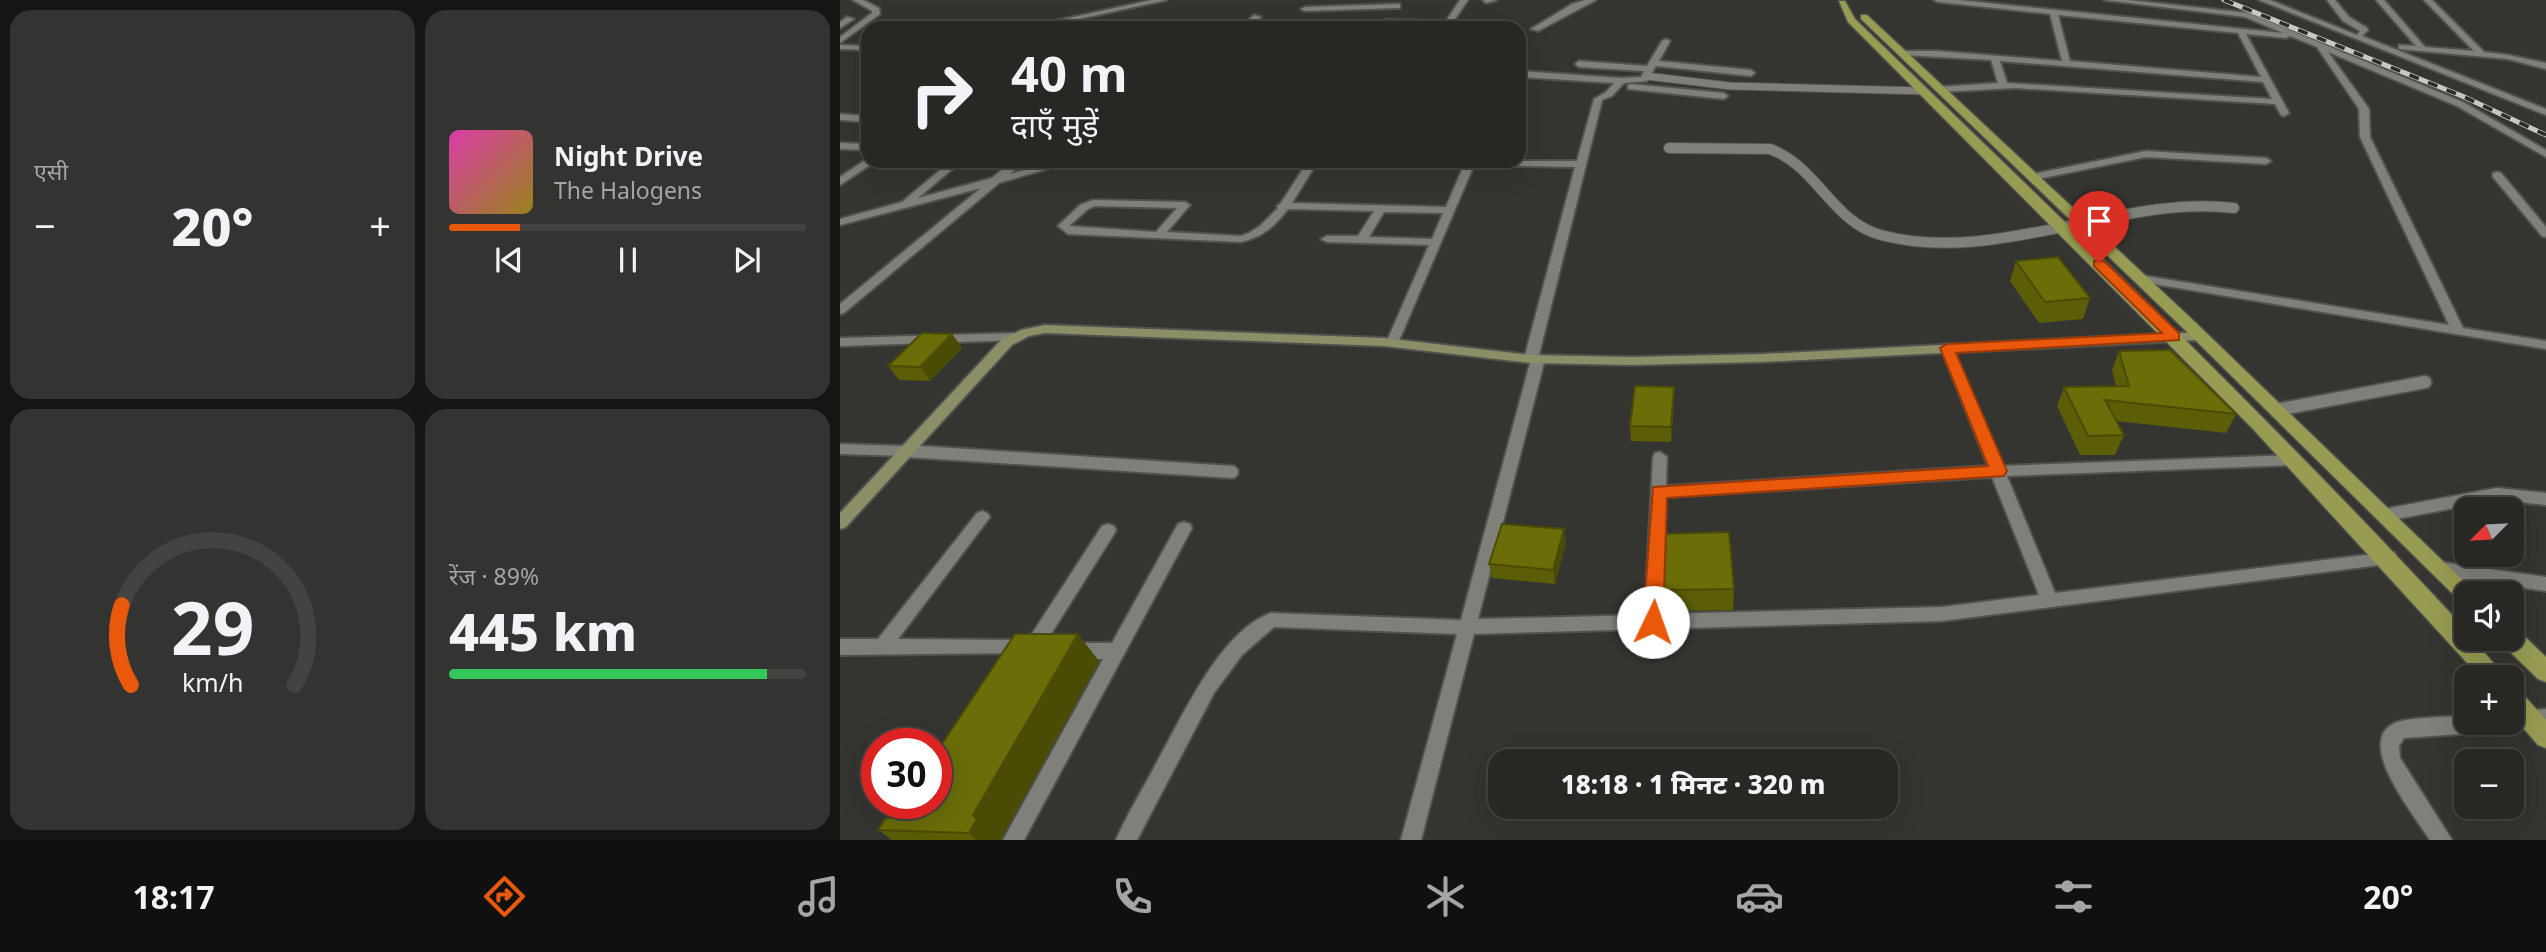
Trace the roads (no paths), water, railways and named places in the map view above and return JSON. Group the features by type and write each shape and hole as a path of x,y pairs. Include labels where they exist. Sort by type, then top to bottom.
{"main road":[{"path":"1840,2 1868,20 1903,53 1932,90 2062,227 2174,337 2389,558 2483,665"},
{"path":"1840,2 1851,20 2034,177 2454,582"},
{"path":"2524,651 2546,672"}],"street":[{"path":"857,0 876,10 876,14 867,21"},
{"path":"1060,21 1163,0"},
{"path":"1385,21 1397,6 1407,0"},
{"path":"1449,21 1464,0"},
{"path":"1486,1 1493,0"},
{"path":"1535,29 1592,0"},
{"path":"1938,0 2005,4 2053,12 2301,38"},
{"path":"2108,0 2231,11 2460,104 2546,154"},
{"path":"2263,0 2385,46 2546,112"},
{"path":"2331,0 2346,19 2364,30 2358,36"},
{"path":"2380,0 2423,49"},
{"path":"2428,0 2482,55"},
{"path":"1305,9 1397,6"},
{"path":"2053,12 2067,64"},
{"path":"1252,21 1257,17"},
{"path":"840,26 850,19"},
{"path":"840,41 861,25"},
{"path":"2241,32 2284,113"},
{"path":"1411,840 1534,359 1579,164 1598,99 1609,94 1618,83 1641,81 1666,41"},
{"path":"2319,45 2364,109 2365,138 2458,331"},
{"path":"2385,46 2482,55 2546,66"},
{"path":"840,47 861,48"},
{"path":"1903,53 2266,80"},
{"path":"1995,58 2003,85"},
{"path":"1579,64 1751,73"},
{"path":"1526,75 1724,96"},
{"path":"1932,90 2003,85 2278,102"},
{"path":"840,117 861,118"},
{"path":"840,146 861,147"},
{"path":"2034,177 2146,153 2266,161"},
{"path":"1526,163 1579,164"},
{"path":"843,178 861,167"},
{"path":"904,206 949,168"},
{"path":"840,310 1010,168"},
{"path":"840,222 1041,168"},
{"path":"1159,235 1185,205 1093,203 1084,206 1063,226 1068,231 1159,235 1249,238 1265,230 1308,168"},
{"path":"1392,343 1468,168"},
{"path":"2497,175 2546,234"},
{"path":"1282,206 1450,209"},
{"path":"1360,240 1381,208"},
{"path":"1327,239 1436,242"},
{"path":"2140,279 2546,345"},
{"path":"840,523 1007,342 1045,329 1392,343 1534,359 1631,361 1736,359 2200,336"},
{"path":"840,342 1017,337"},
{"path":"1947,348 2050,601"},
{"path":"840,449 906,451"},
{"path":"1653,622 1660,457"},
{"path":"1659,492 1998,471 2294,460"},
{"path":"882,647 982,517"},
{"path":"1013,840 1184,528"},
{"path":"1030,653 1108,530"},
{"path":"1126,840 1208,687 1222,666 1262,625 1279,618 1467,627 1941,614 2389,558"},
{"path":"2440,569 2546,584"},
{"path":"840,647 1030,653 1116,652"},
{"path":"2442,840 2393,764 2387,750 2389,741 2399,730 2454,726"}],"lane":[{"path":"1650,69 1730,86 1932,90"},
{"path":"1669,148 1770,149 1783,152 1796,161 1851,221 1884,236 1924,242 1955,241 2083,225 2195,204 2234,208"},
{"path":"2276,410 2425,382"},
{"path":"906,451 1232,472"},
{"path":"2385,515 2497,494 2546,499"}],"railway":[{"path":"2224,0 2462,96 2546,135"}]}
